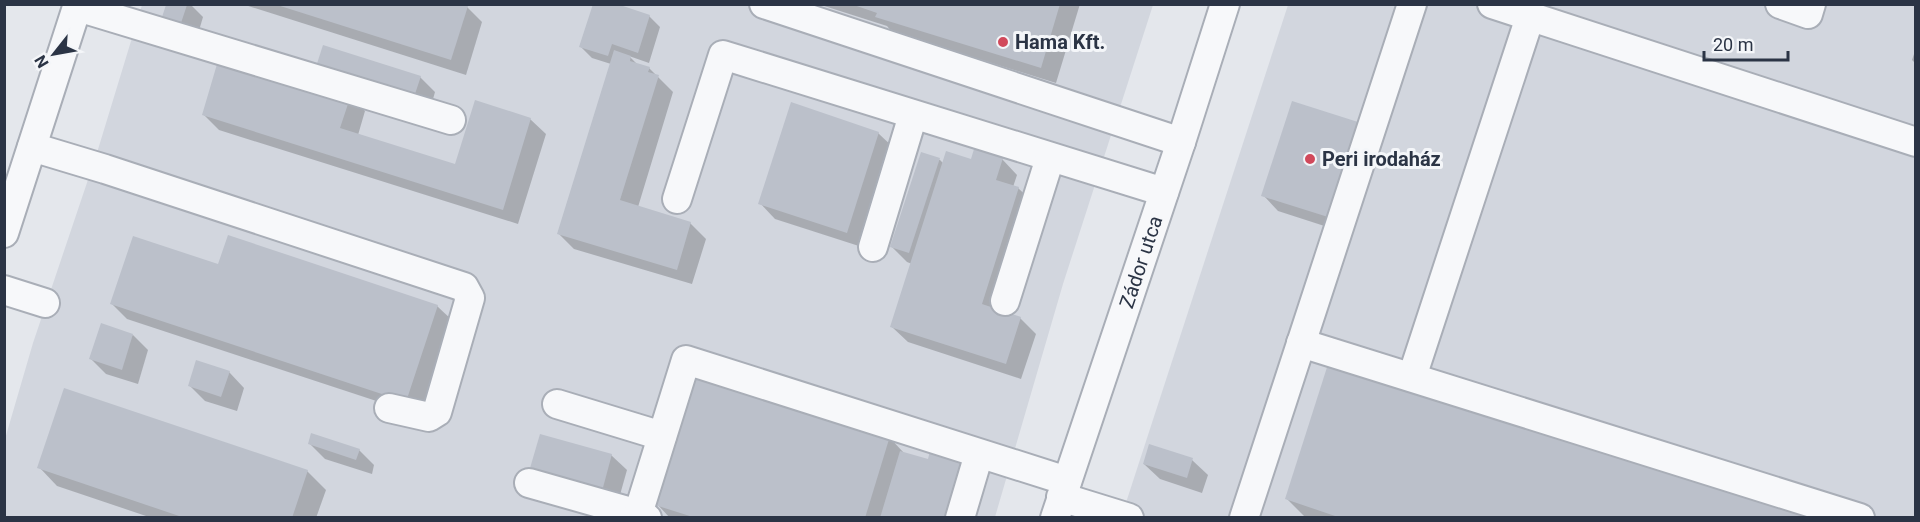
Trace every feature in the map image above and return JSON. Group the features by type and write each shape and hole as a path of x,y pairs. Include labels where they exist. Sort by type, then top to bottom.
{"street":[{"path":"764,4 1181,142"},
{"name":"Zádor utca","path":"1061,498 1225,4"},
{"path":"1244,518 1412,4"},
{"path":"1492,4 1916,142"},
{"path":"1780,4 1808,15 1811,4"},
{"path":"4,233 78,6 451,120"},
{"path":"1412,377 1530,17"},
{"path":"677,199 723,55 1164,192"},
{"path":"873,247 913,115"},
{"path":"32,147 464,287 470,298 437,412 429,417 389,408"},
{"path":"1005,301 1050,158"},
{"path":"4,290 45,303"},
{"path":"1301,343 1860,518"},
{"path":"529,483 642,516 662,436 686,360 980,454 1061,498 1129,518"},
{"path":"557,404 662,436"},
{"path":"960,518 980,454"}],"shaded area":[{"path":"142,5 1153,5 1063,284 995,517 5,518 5,439 33,343 96,156"},
{"path":"1288,5 1915,5 1915,517 1121,518"}],"building":[{"path":"274,4 464,4 468,6 451,60"},
{"path":"593,4 617,4 650,15 638,53 612,44 608,56 579,47"},
{"name":"Hama Kft.","path":"851,4 1060,4 1041,68 875,17 877,13"},
{"path":"166,5 187,5 179,29 160,23"},
{"path":"323,45 421,76 412,103 314,73"},
{"path":"614,50 631,56 630,61 650,67 648,72 659,75 620,200 691,222 677,270 557,234"},
{"path":"220,54 351,95 340,128 455,164 475,100 531,118 503,210 202,115"},
{"name":"Peri irodaház","path":"1292,101 1358,122 1328,217 1261,196"},
{"path":"791,102 879,132 847,233 758,204"},
{"path":"974,149 1003,158 996,180 1019,187 982,304 1021,317 1006,364 890,327 946,151 971,159"},
{"path":"921,152 940,158 909,253 890,247"},
{"path":"228,235 438,305 406,402 110,304 133,236 218,264"},
{"path":"101,323 133,334 122,370 89,359"},
{"path":"196,360 230,371 221,397 188,386"},
{"path":"1329,361 1807,518 1341,518 1285,499"},
{"path":"695,375 890,436 865,518 696,518 655,505"},
{"path":"64,388 308,470 292,518 185,518 37,468"},
{"path":"311,433 360,449 356,460 308,444"},
{"path":"540,434 612,454 601,495 528,475"},
{"path":"1149,444 1193,458 1187,478 1143,464"},
{"path":"900,451 928,459 930,451 961,461 944,518 880,518"}],"place":[{"name":"Hama Kft.","path":"1003,42"},
{"name":"Peri irodaház","path":"1310,159"}]}
